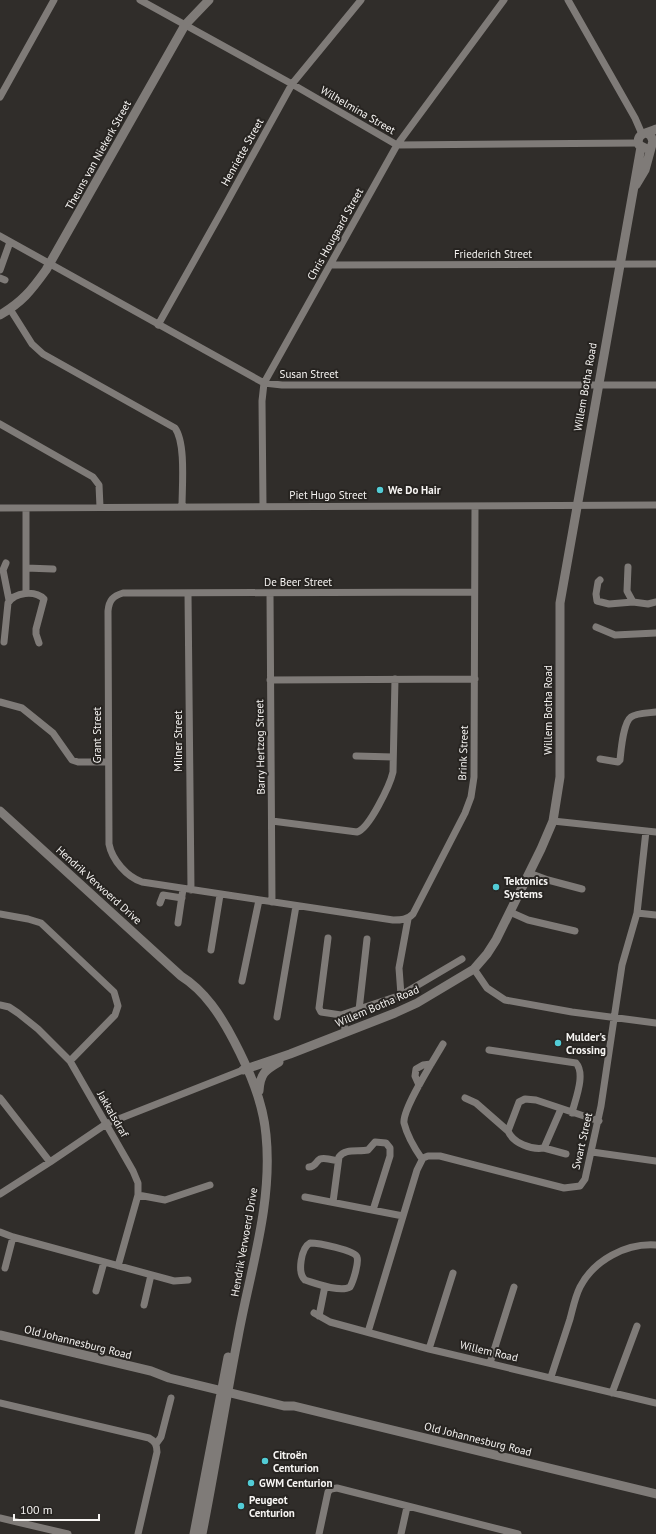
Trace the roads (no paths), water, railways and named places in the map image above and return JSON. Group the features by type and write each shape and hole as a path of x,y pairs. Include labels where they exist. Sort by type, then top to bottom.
{"main road":[{"name":"Theuns van Niekerk Street","path":"0,315 29,294 50,264 185,25 209,0"},
{"path":"653,143 646,148 642,139 656,129"},
{"name":"Willem Botha Road","path":"246,1069 290,1054 417,1003 474,970 493,944 510,912 553,821 558,790 560,760 560,605 642,139"},
{"name":"Willem Botha Road","path":"634,190 645,170 653,143"},
{"name":"Hendrik Verwoerd Drive","path":"0,811 181,976 191,983 211,1004 226,1026 259,1100 266,1133 268,1156 263,1213 194,1534"},
{"path":"259,1100 259,1083 262,1076 270,1067 290,1054"},
{"name":"Hendrik Verwoerd Drive","path":"202,1534 225,1389 253,1242 261,1183 262,1157 258,1114 246,1069"},
{"name":"Old Johannesburg Road","path":"0,1335 151,1371 169,1378 285,1401 294,1406 656,1494"}],"street":[{"path":"0,98 54,0"},
{"name":"Wilhelmina Street","path":"140,0 292,84 397,145 642,139"},
{"name":"Henriette Street","path":"158,325 292,84 361,0"},
{"name":"Chris Hougaard Street","path":"263,506 262,397 264,384 397,145 504,0"},
{"path":"568,0 635,118 642,139"},
{"name":"Susan Street","path":"0,236 264,384 656,385"},
{"path":"0,270 10,242"},
{"name":"Friederich Street","path":"330,265 656,264"},
{"path":"10,309 32,344 43,354 175,428 181,439 182,446 182,507"},
{"path":"0,424 94,477 100,490 100,508"},
{"name":"Piet Hugo Street","path":"0,508 656,505"},
{"name":"Brink Street","path":"408,919 413,914 465,813 470,797 475,767 475,507"},
{"path":"26,508 26,592"},
{"path":"4,642 6,606 9,600 3,570 6,564"},
{"path":"628,567 627,591 633,602"},
{"path":"26,568 53,569"},
{"path":"600,580 598,582 596,594 597,601 609,604 633,602 648,604 656,602"},
{"path":"9,600 26,592 41,596 44,599 36,629 36,634 40,642"},
{"name":"Barry Hertzog Street","path":"270,592 272,902"},
{"name":"De Beer Street","path":"123,593 474,592"},
{"name":"Grant Street","path":"123,593 110,600 108,611 108,762 110,850 115,860 132,877 142,882 187,889"},
{"name":"Milner Street","path":"178,923 182,898 187,889 188,593"},
{"path":"596,627 614,635 656,633"},
{"path":"272,821 357,832 368,824 390,782 393,772 395,679"},
{"path":"270,680 475,679"},
{"path":"0,702 22,708 53,733 72,760 78,762 108,762"},
{"path":"600,759 618,762 620,760 623,737 629,719 633,716 656,712"},
{"path":"356,756 393,757"},
{"path":"553,821 656,832"},
{"name":"Swart Street","path":"422,1159 428,1156 440,1156 567,1189 575,1188 582,1184 585,1179 599,1121 622,965 637,913 646,831"},
{"path":"529,873 546,880 582,889"},
{"path":"187,889 394,920 408,919 399,968 401,995"},
{"path":"211,950 220,894"},
{"path":"160,903 163,895 182,898"},
{"path":"242,981 259,900"},
{"path":"277,1017 296,906"},
{"path":"510,912 528,920 575,931"},
{"path":"637,913 656,915"},
{"path":"0,914 41,923 109,987 116,997 118,1006 115,1015 70,1061"},
{"path":"328,938 319,1008 321,1012 326,1014 341,1015 401,995 462,959"},
{"path":"359,1010 367,939"},
{"path":"474,970 487,988 505,1000 572,1012 656,1023"},
{"name":"Jakkalsdraf","path":"0,1005 9,1007 18,1013 38,1029 70,1061 133,1171 138,1183 138,1195 118,1266"},
{"path":"341,1015 346,1032"},
{"path":"368,1332 422,1159 411,1140 404,1121 405,1116 419,1085 443,1044"},
{"path":"489,1050 576,1063 580,1070 580,1077 572,1113"},
{"path":"419,1085 415,1076 416,1069 421,1066 431,1064"},
{"path":"0,1194 106,1124 246,1069"},
{"path":"0,1098 50,1162"},
{"path":"465,1098 476,1104 508,1131 510,1136 516,1141 537,1148 544,1148 566,1154"},
{"path":"508,1131 519,1102 522,1100 536,1100 599,1121"},
{"path":"544,1148 561,1109"},
{"path":"333,1202 340,1154 344,1152 368,1150 375,1142 386,1143 390,1148 390,1156 373,1210"},
{"path":"592,1152 656,1161"},
{"path":"309,1167 315,1165 322,1159 338,1161"},
{"path":"138,1195 158,1200 169,1200 210,1185"},
{"path":"305,1197 404,1216"},
{"path":"0,1232 174,1281 188,1280"},
{"path":"5,1268 14,1237"},
{"path":"310,1243 318,1243 350,1251 357,1256 358,1260 356,1271 350,1288 342,1289 325,1286 305,1280 300,1273 305,1247 310,1243"},
{"path":"551,1377 576,1297 586,1277 600,1263 616,1253 641,1245 656,1245"},
{"path":"96,1291 104,1262"},
{"path":"429,1349 453,1273"},
{"path":"144,1304 151,1275"},
{"name":"Willem Road","path":"325,1286 317,1314 330,1322 429,1349 656,1403"},
{"path":"490,1363 514,1287"},
{"path":"612,1393 638,1326"},
{"path":"156,1444 161,1437 171,1398"},
{"path":"0,1404 149,1438 156,1444 157,1452 138,1534"},
{"path":"319,1534 328,1492 335,1488 344,1489 407,1506 488,1530 518,1534"},
{"path":"401,1534 407,1506"},
{"path":"0,1518 68,1534"}],"place":[{"name":"We Do Hair","path":"380,490"},
{"name":"Tektonics Systems","path":"496,887"},
{"name":"Mulder's Crossing","path":"558,1043"},
{"name":"Citroën Centurion","path":"265,1461"},
{"name":"GWM Centurion","path":"251,1483"},
{"name":"Peugeot Centurion","path":"241,1506"}]}
